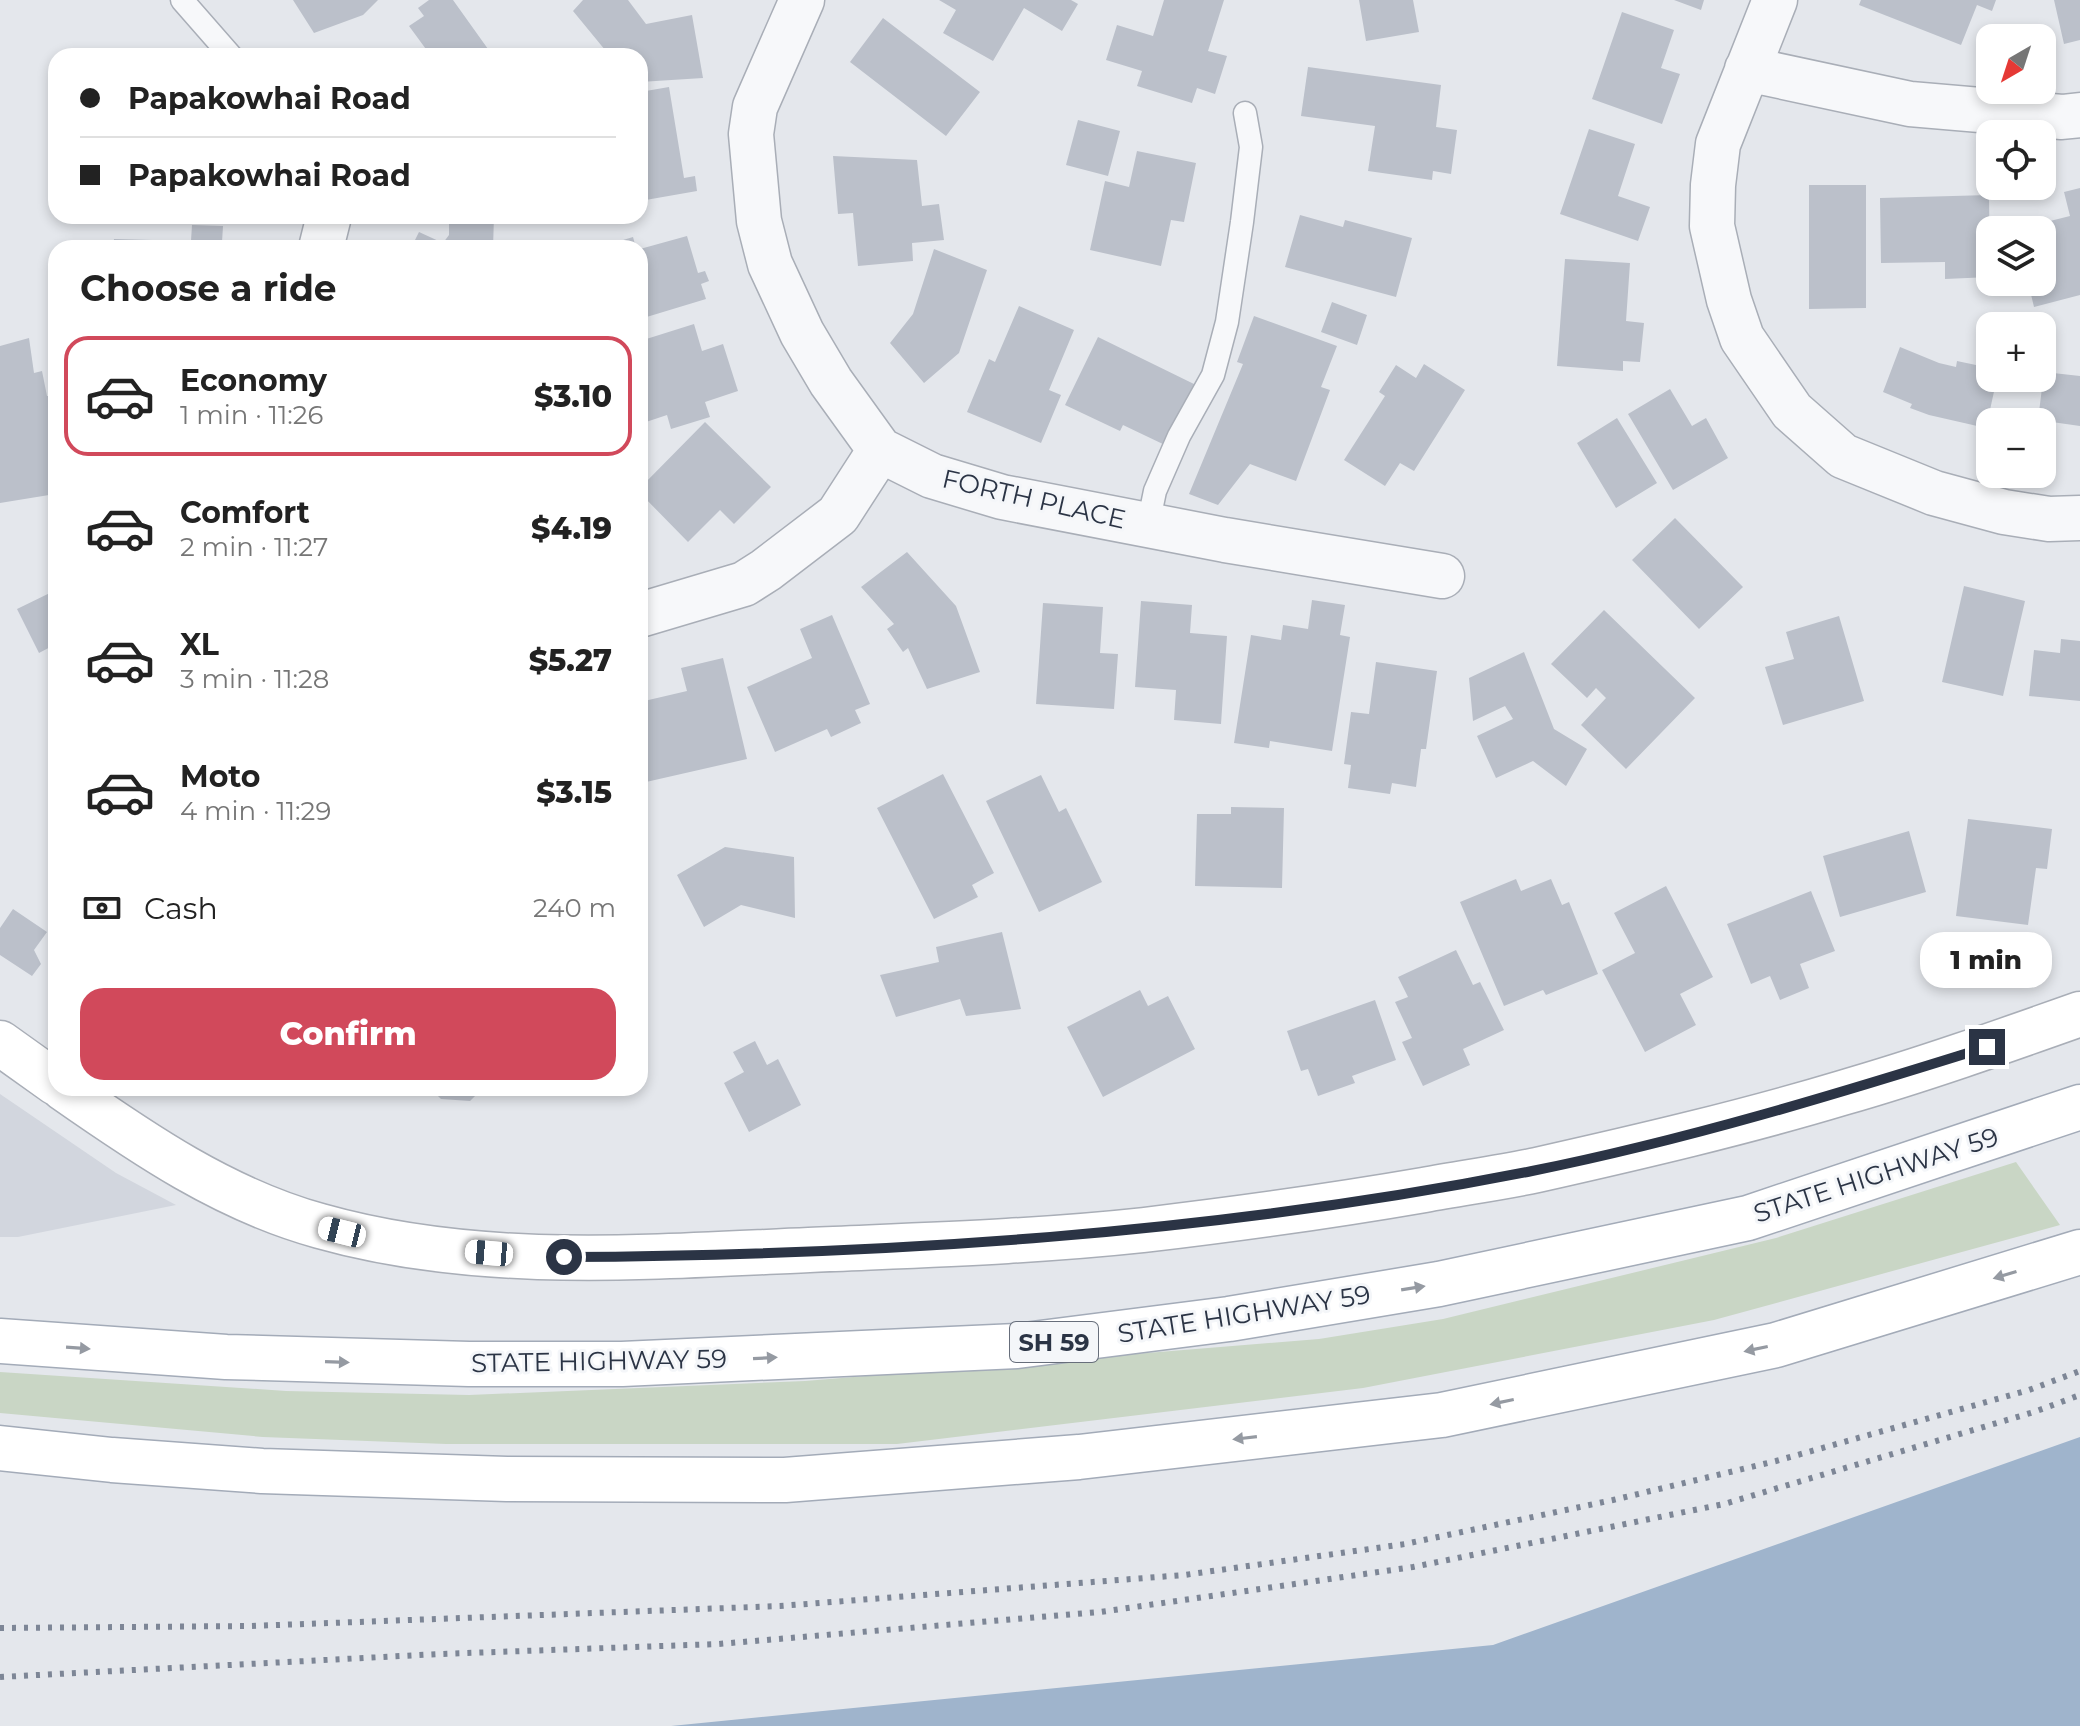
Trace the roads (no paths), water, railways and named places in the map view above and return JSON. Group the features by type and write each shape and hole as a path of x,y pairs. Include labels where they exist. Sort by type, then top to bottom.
{"main road":[{"path":"74,1096 197,1175 315,1225 429,1248 536,1257 646,1257 1004,1241 1141,1230 1350,1203 1534,1171 1840,1094 2080,1014"},
{"path":"0,1043 48,1077"},
{"name":"STATE HIGHWAY 59","path":"0,1341 241,1358 469,1364 622,1364 1017,1346 1229,1319 1439,1284 1748,1218 2080,1107"},
{"path":"0,1448 262,1471 538,1479 785,1480 1079,1457 1442,1415 1776,1345 2080,1252"}],"street":[{"name":"FORTH PLACE","path":"802,0 755,107 751,134 759,221 770,264 802,333 831,382 880,450 932,476 1002,497 1442,576"},
{"path":"1775,0 1718,144 1712,226 1729,300 1742,338 1792,411 1843,456 1934,493 2019,514 2049,519 2080,518"},
{"path":"1747,69 1910,104 2062,117 2080,115"},
{"path":"648,613 744,584 766,570 838,515 880,450"}],"lane":[{"path":"182,0 224,48"},
{"path":"1148,525 1155,491 1179,436 1213,375 1227,322 1251,147 1245,113"}],"water":[{"path":"2080,1437 2080,1726 671,1726 1493,1645"}],"railway":[{"path":"0,1628 251,1626 780,1606 1184,1575 1405,1544 1613,1500 1776,1461 2029,1390 2080,1371"},
{"path":"0,1677 440,1654 718,1644 1100,1612 1413,1567 1724,1504 2034,1412 2080,1395"}]}
